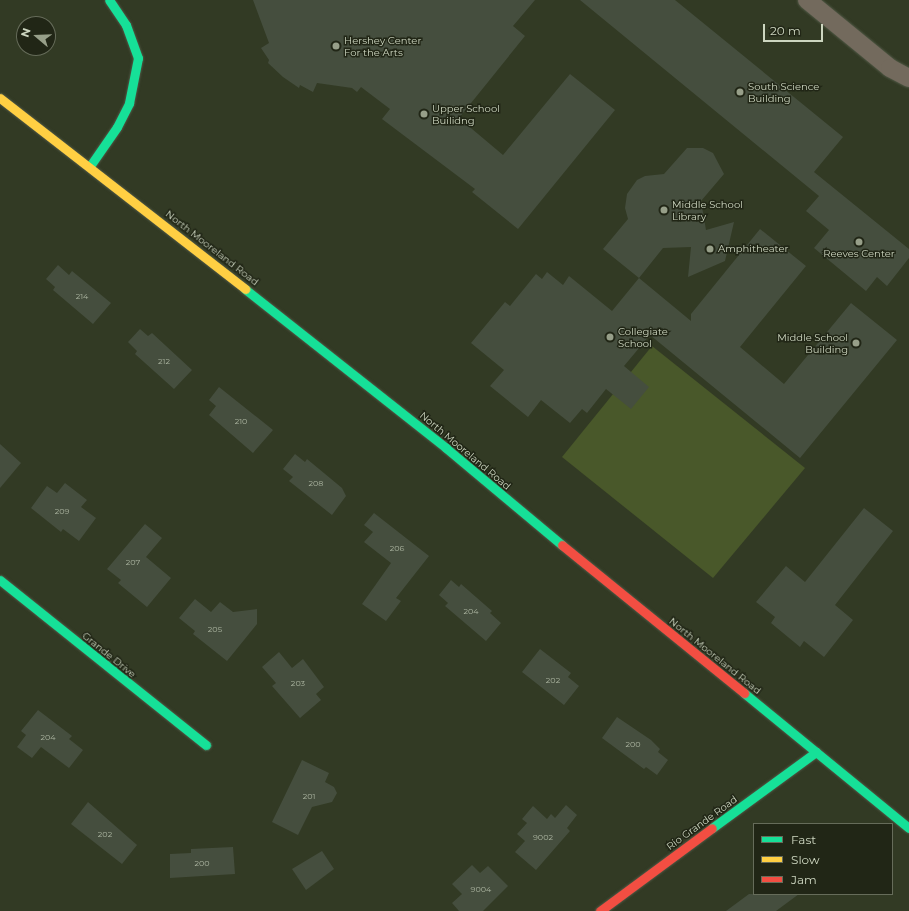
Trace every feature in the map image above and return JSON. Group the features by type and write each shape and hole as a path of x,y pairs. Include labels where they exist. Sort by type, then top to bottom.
{"street":[{"path":"90,166 117,127 129,102 138,58 126,24 109,0"},
{"path":"808,0 890,68 909,78"},
{"name":"North Mooreland Road","path":"0,98 90,166 446,448 909,828"},
{"name":"Grande Drive","path":"0,580 206,745"},
{"name":"Rio Grande Road","path":"600,911 816,752"}],"green space":[{"path":"652,346 805,468 713,578 562,457"}],"building":[{"path":"253,0 535,0 513,26 525,36 459,118 503,155 570,74 615,110 518,229 472,192 475,189 382,119 390,109 361,87 357,92 352,88 317,83 313,92 300,85 299,88 283,77 268,63 269,60 261,48 269,43"},
{"path":"580,0 675,0 843,137 814,172 909,249 909,258 887,286 877,277 866,291 814,248 829,230 806,211 819,196"},
{"name":"Middle School Library","path":"687,148 703,148 713,153 724,174 701,201 706,230 734,222 725,261 688,277 691,247 663,248 639,278 603,249 628,219 625,208 627,194 637,180 645,176 664,174"},
{"path":"760,229 806,266 740,347 784,384 851,303 897,340 800,458 650,335 624,366 649,387 631,409 606,389 587,413 582,409 570,423 541,400 528,417 490,386 504,370 471,343 505,302 510,306 536,274 542,279 547,272 563,285 569,276 612,311 639,278 691,321 691,314"},
{"path":"58,265 69,275 72,271 111,303 93,324 53,290 55,287 46,279"},
{"path":"140,329 148,336 152,333 192,370 174,389 135,354 137,351 128,342"},
{"path":"219,387 273,430 253,453 209,415 216,406 209,400"},
{"path":"0,444 21,463 0,488"},
{"path":"295,454 305,462 307,459 342,488 346,496 332,515 289,481 293,477 283,469"},
{"path":"65,483 87,500 81,507 96,518 79,541 63,529 61,532 31,508 47,486 57,493"},
{"path":"864,508 893,531 835,605 853,620 824,657 804,641 800,647 771,623 775,617 756,602 786,566 805,582"},
{"path":"374,513 429,556 396,598 401,601 386,621 362,604 391,563 364,542 373,532 364,525"},
{"path":"145,524 162,538 146,557 171,578 147,607 118,583 121,580 107,569"},
{"path":"451,580 459,587 461,584 492,611 490,613 501,623 486,641 445,606 448,603 439,595"},
{"path":"195,599 211,612 220,602 233,612 257,609 257,624 227,661 193,634 195,631 179,618"},
{"path":"540,649 571,673 568,677 579,686 564,705 522,672"},
{"path":"279,652 292,668 303,659 324,687 316,694 321,700 300,718 272,686 276,683 262,667"},
{"path":"38,710 72,736 69,739 83,750 69,768 41,747 32,758 17,747 26,735 21,731"},
{"path":"617,717 651,740 660,749 658,752 668,760 657,775 646,767 644,769 602,738"},
{"path":"302,760 329,773 325,782 334,787 337,793 332,802 312,807 298,835 272,822"},
{"path":"88,802 137,845 122,864 71,824"},
{"path":"566,805 577,815 567,828 570,831 536,870 515,852 525,841 517,834 527,823 522,819 533,806 547,819 551,814 555,818"},
{"path":"233,847 235,874 170,878 170,854 191,853 191,849"},
{"path":"322,851 334,869 306,890 292,869"},
{"path":"472,865 480,873 488,866 508,886 483,911 459,911 452,903 462,894 452,884"},
{"path":"749,894 798,895 776,911 726,911"}],"traffic: fast":[{"path":"90,166 117,127 129,103 138,58 126,25 109,0"},
{"path":"245,289 446,448 562,545"},
{"path":"0,580 206,745"},
{"path":"744,693 909,828"},
{"path":"712,828 816,752"}],"traffic: slow":[{"path":"0,98 245,289"}],"traffic: jam":[{"path":"562,545 744,693"},
{"path":"600,911 712,828"}],"place":[{"name":"Hershey Center For the Arts","path":"336,46"},
{"name":"South Science Building","path":"740,92"},
{"name":"Upper School Builidng","path":"424,114"},
{"name":"Middle School Library","path":"664,210"},
{"name":"Reeves Center","path":"859,242"},
{"name":"Amphitheater","path":"710,249"},
{"name":"Collegiate School","path":"610,337"},
{"name":"Middle School Building","path":"856,343"}]}
